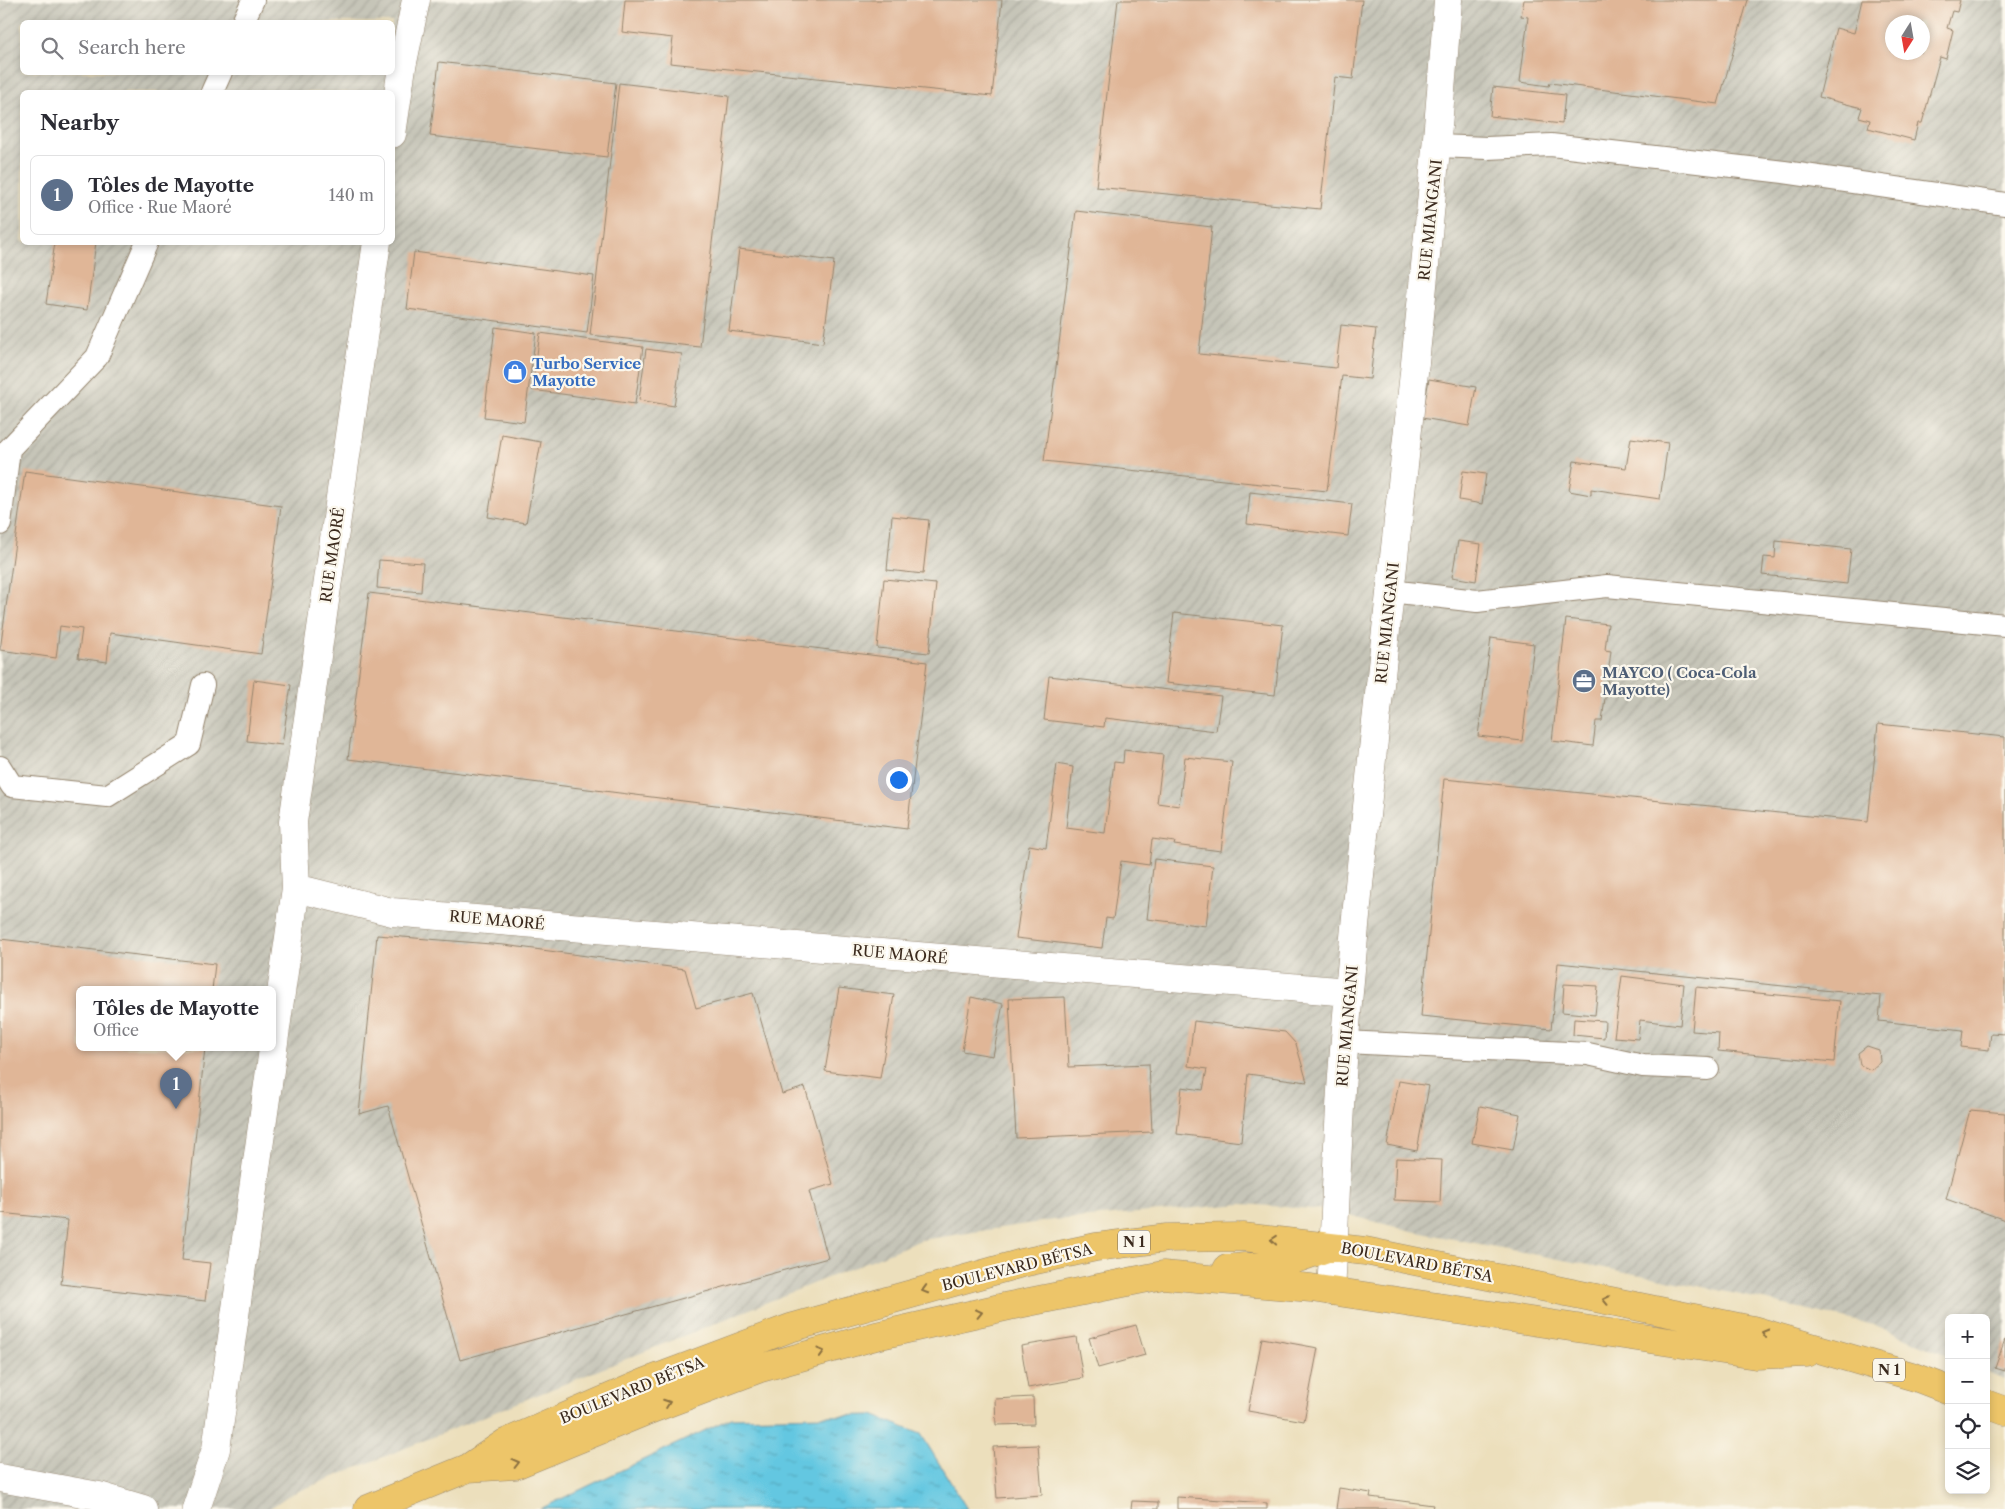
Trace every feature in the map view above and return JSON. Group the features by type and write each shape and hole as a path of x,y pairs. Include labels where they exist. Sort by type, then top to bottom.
{"main road":[{"name":"BOULEVARD BÉTSA","path":"368,1509 468,1468 504,1443 513,1439 646,1382 790,1328 1022,1263 1096,1247 1167,1238 1243,1237 1334,1246 1418,1261 1754,1330 1915,1377 1945,1388"},
{"name":"N 1","path":"1163,1275 1287,1262 1334,1246"},
{"name":"BOULEVARD BÉTSA","path":"468,1468 515,1465 644,1412 761,1368 876,1336 1009,1306 1163,1275 1331,1291 1756,1355 1828,1352"},
{"path":"1990,1405 2005,1411"}],"street":[{"path":"395,114 402,67 416,0"},
{"name":"RUE MIANGANI","path":"1331,1291 1335,1180 1349,992 1438,146 1448,0"},
{"name":"RUE MAORÉ","path":"377,245 293,822 296,888 392,912 1349,992"},
{"path":"276,1028 296,888"},
{"path":"196,1509 216,1449 273,1051"},
{"path":"0,1478 99,1496 143,1509"}],"lane":[{"path":"244,20 252,0"},
{"path":"213,90 220,75"},
{"path":"1438,146 1487,148 1552,145 1784,172 2005,204"},
{"path":"0,524 9,449 97,357 146,245"},
{"path":"1390,591 1477,601 1607,586 2005,625"},
{"path":"0,767 12,786 108,796 190,744 203,685"},
{"path":"1345,1042 1588,1054 1643,1066 1708,1069"}],"shaded area":[{"path":"0,0 2005,0 2005,1379 1990,1373 1990,1314 1945,1314 1945,1354 1874,1325 1714,1289 1412,1231 1329,1210 1242,1204 1054,1220 921,1240 289,1495 269,1509 0,1509"}],"water":[{"path":"872,1415 921,1434 967,1509 540,1509 731,1418"}],"building":[{"path":"625,0 1002,0 992,96 670,63 673,38 622,32"},
{"path":"1118,0 1362,0 1353,79 1335,77 1320,209 1096,187"},
{"path":"1524,0 1748,0 1718,104 1550,83 1549,86 1520,82 1528,17 1521,16"},
{"path":"1862,0 1960,0 1957,12 1952,11 1947,28 1953,30 1946,59 1940,57 1922,123 1918,123 1914,140 1868,128 1870,120 1859,117 1862,108 1819,97 1836,28 1854,33"},
{"path":"439,62 616,83 607,157 430,136"},
{"path":"619,83 729,96 700,347 590,335"},
{"path":"1493,87 1565,95 1562,124 1490,116"},
{"path":"1076,211 1212,227 1199,354 1336,368 1341,325 1376,329 1370,379 1342,376 1327,491 1044,461"},
{"path":"55,245 96,245 87,310 46,304"},
{"path":"739,249 834,261 823,343 729,331"},
{"path":"414,252 594,276 587,333 407,309"},
{"path":"495,327 536,333 524,422 484,417"},
{"path":"540,333 643,347 635,404 532,390"},
{"path":"646,349 682,354 674,406 639,400"},
{"path":"1429,379 1476,387 1469,426 1422,418"},
{"path":"502,435 541,442 526,523 488,517"},
{"path":"1631,438 1668,443 1660,499 1591,489 1591,495 1569,491 1574,461 1626,468"},
{"path":"25,471 281,506 261,654 110,633 107,662 78,658 82,629 60,626 56,658 0,650"},
{"path":"1463,471 1486,474 1482,504 1459,500"},
{"path":"1250,492 1352,504 1348,536 1247,524"},
{"path":"892,516 929,520 923,574 887,570"},
{"path":"1458,541 1481,544 1476,581 1452,577"},
{"path":"1776,541 1851,549 1847,584 1762,575 1764,557 1775,558"},
{"path":"379,560 423,563 421,592 377,588"},
{"path":"884,579 936,584 929,653 877,648"},
{"path":"369,593 927,662 907,829 348,759"},
{"path":"1174,613 1283,625 1275,695 1166,683"},
{"path":"1566,619 1608,624 1605,650 1611,651 1602,721 1596,721 1593,746 1552,741"},
{"path":"1491,638 1534,644 1522,741 1478,736"},
{"path":"1049,676 1221,696 1216,731 1105,718 1104,727 1044,720"},
{"path":"254,680 291,685 282,745 247,741"},
{"path":"1878,724 2005,737 2005,1034 1991,1033 1989,1050 1961,1047 1963,1030 1879,1021 1881,996 1558,963 1551,1029 1421,1016 1444,779 1868,822"},
{"path":"1124,750 1163,755 1157,803 1179,806 1185,757 1232,762 1221,851 1174,845 1175,842 1152,839 1149,865 1121,861 1113,919 1106,918 1102,948 1016,938 1029,845 1046,848 1057,764 1073,767 1066,828 1105,833 1114,762 1123,763"},
{"path":"1154,859 1213,866 1206,926 1147,919"},
{"path":"377,935 504,945 685,969 696,1008 753,993 782,1094 805,1087 833,1184 809,1191 828,1258 460,1360 388,1106 359,1114"},
{"path":"0,939 215,964 212,986 76,986 76,1051 205,1051 182,1260 210,1263 205,1301 61,1284 68,1220 0,1213"},
{"path":"1622,976 1684,984 1680,1025 1640,1020 1638,1039 1614,1037"},
{"path":"1564,984 1598,986 1595,1015 1562,1012"},
{"path":"1696,987 1840,1001 1834,1062 1718,1051 1719,1033 1692,1031"},
{"path":"839,988 894,995 880,1078 825,1071"},
{"path":"971,997 1003,1004 993,1056 962,1051"},
{"path":"1065,997 1069,1067 1149,1064 1152,1132 1016,1138 1009,999"},
{"path":"1574,1019 1605,1021 1604,1038 1573,1035"},
{"path":"1194,1021 1285,1032 1296,1044 1307,1082 1248,1074 1241,1142 1177,1134 1182,1087 1203,1090 1207,1069 1188,1066"},
{"path":"1867,1046 1879,1050 1880,1062 1871,1070 1860,1065 1858,1053"},
{"path":"1399,1081 1429,1086 1417,1151 1387,1145"},
{"path":"1480,1106 1520,1114 1513,1150 1472,1143"},
{"path":"1970,1110 2005,1113 2005,1220 1946,1199"},
{"path":"1396,1158 1442,1160 1440,1202 1394,1200"},
{"path":"1136,1325 1145,1355 1098,1368 1089,1338"},
{"path":"1076,1337 1083,1378 1028,1388 1021,1346"},
{"path":"1262,1338 1318,1348 1304,1421 1248,1411"},
{"path":"2005,1339 2005,1371 1995,1368"},
{"path":"1033,1397 1034,1424 996,1425 995,1399"},
{"path":"1038,1445 1042,1495 997,1498 993,1447"},
{"path":"1339,1488 1371,1493 1370,1497 1433,1505 1432,1509 1336,1509"},
{"path":"1177,1497 1267,1503 1267,1509 1177,1509"},
{"path":"1132,1501 1158,1502 1158,1509 1131,1509"}],"place":[{"name":"Turbo Service Mayotte","path":"515,372"},
{"name":"MAYCO ( Coca-Cola Mayotte)","path":"1584,681"},
{"name":"Tôles de Mayotte","path":"176,1109"}]}
